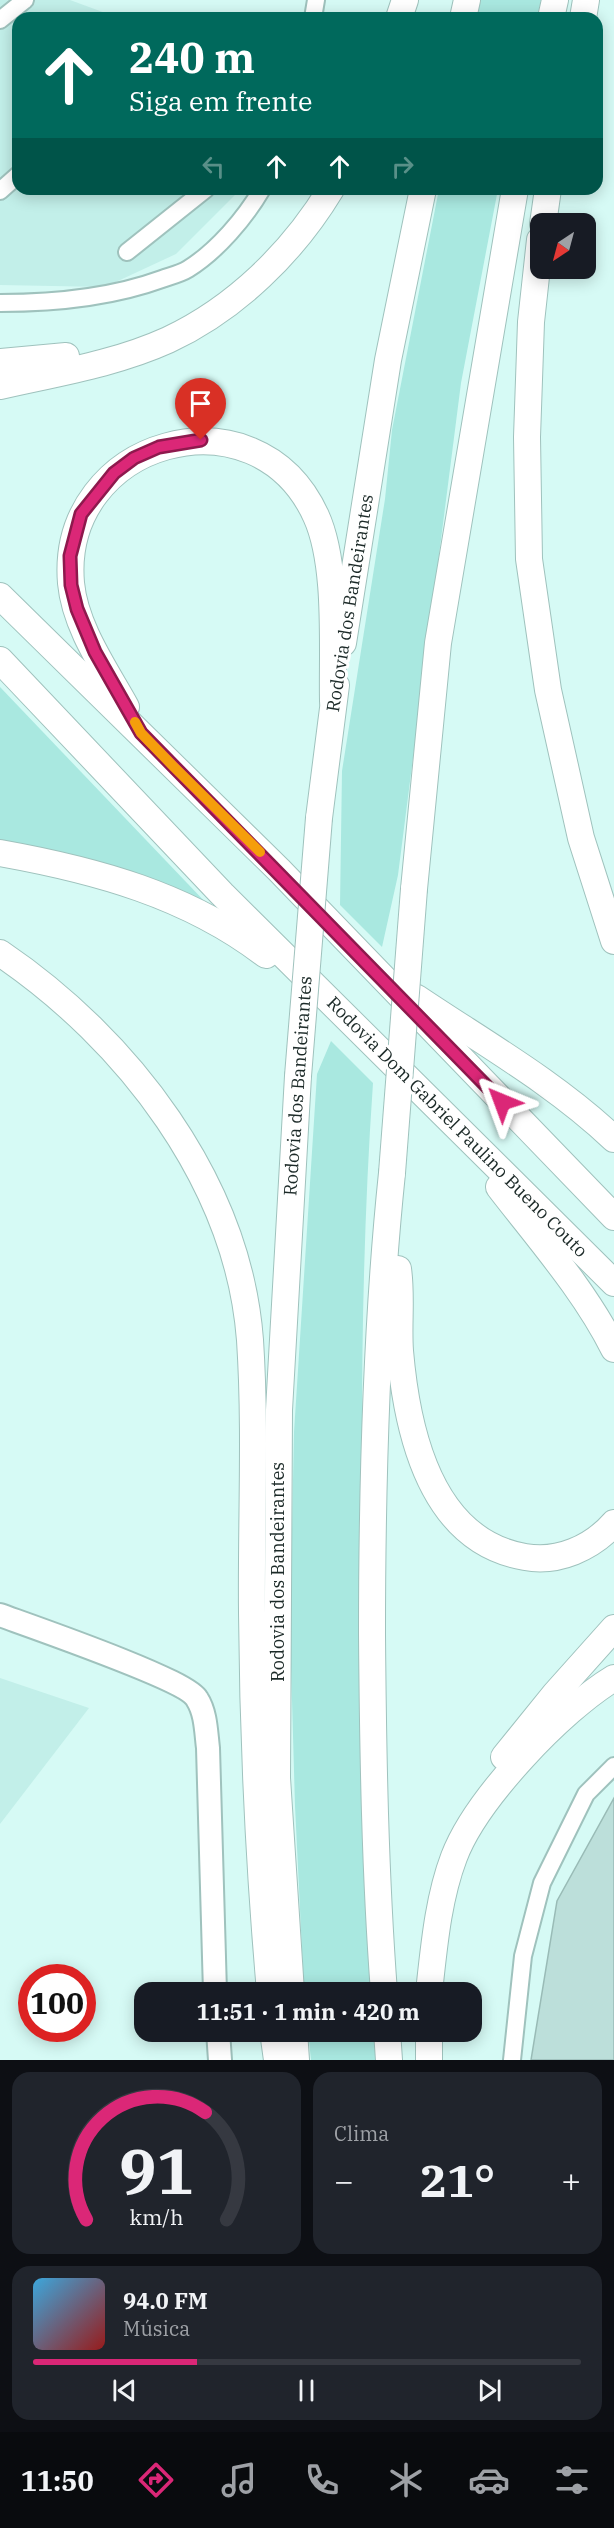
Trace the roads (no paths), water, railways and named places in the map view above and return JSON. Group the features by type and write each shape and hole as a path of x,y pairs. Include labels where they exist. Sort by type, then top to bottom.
{"highway":[{"path":"0,386 85,368 135,352 169,339 208,317 267,272 298,238 327,195"},
{"name":"Rodovia dos Bandeirantes","path":"290,1982 277,1778 278,1457 298,1076 319,818 333,700 388,360 422,195"},
{"path":"384,1982 373,1772 372,1547 374,1417 389,1203 414,889 438,643 514,195"},
{"path":"545,213 547,195"},
{"path":"536,279 531,322 528,414 529,559 548,690 578,826 614,941"},
{"path":"0,362 75,355 208,317"},
{"path":"141,733 95,652 77,609 71,585 70,556 81,514 114,473 134,458 159,447 182,442 219,442 252,451 283,471 304,495 324,536 328,562 333,700"},
{"path":"0,596 141,733 614,1217"},
{"name":"Rodovia Dom Gabriel Paulino Bueno Couto","path":"0,660 222,894 614,1283"},
{"path":"0,853 67,865 104,875 198,912 248,941 349,1019"},
{"path":"0,953 48,988 109,1044 162,1112 200,1174 238,1270 250,1339 252,1616 263,1910 269,1982"},
{"path":"374,969 537,1076 580,1108 614,1139"},
{"path":"439,1107 562,1269 606,1333 614,1349"},
{"path":"389,1203 400,1276 400,1351 420,1455 436,1492 458,1522 480,1542 509,1555 535,1559 567,1555 597,1538 614,1522"},
{"path":"474,1820 504,1756 614,1628"},
{"path":"430,1982 436,1932 448,1874 461,1841 474,1820 517,1765 562,1717 614,1678"},
{"path":"275,2042 277,2060"},
{"path":"295,2042 296,2060"},
{"path":"388,2042 389,2060"},
{"path":"429,2042 429,2060"}],"main road":[{"path":"0,1615 170,1679 197,1697 204,1717 208,1748 215,1982"},
{"path":"219,2042 220,2060"}],"street":[{"path":"0,21 25,0"},
{"path":"0,191 12,180"},
{"path":"127,252 198,195"},
{"path":"0,303 38,303 82,299 141,287 187,270 223,239 259,195"},
{"path":"512,2060 523,1956 542,1883 586,1794 614,1766"}]}
